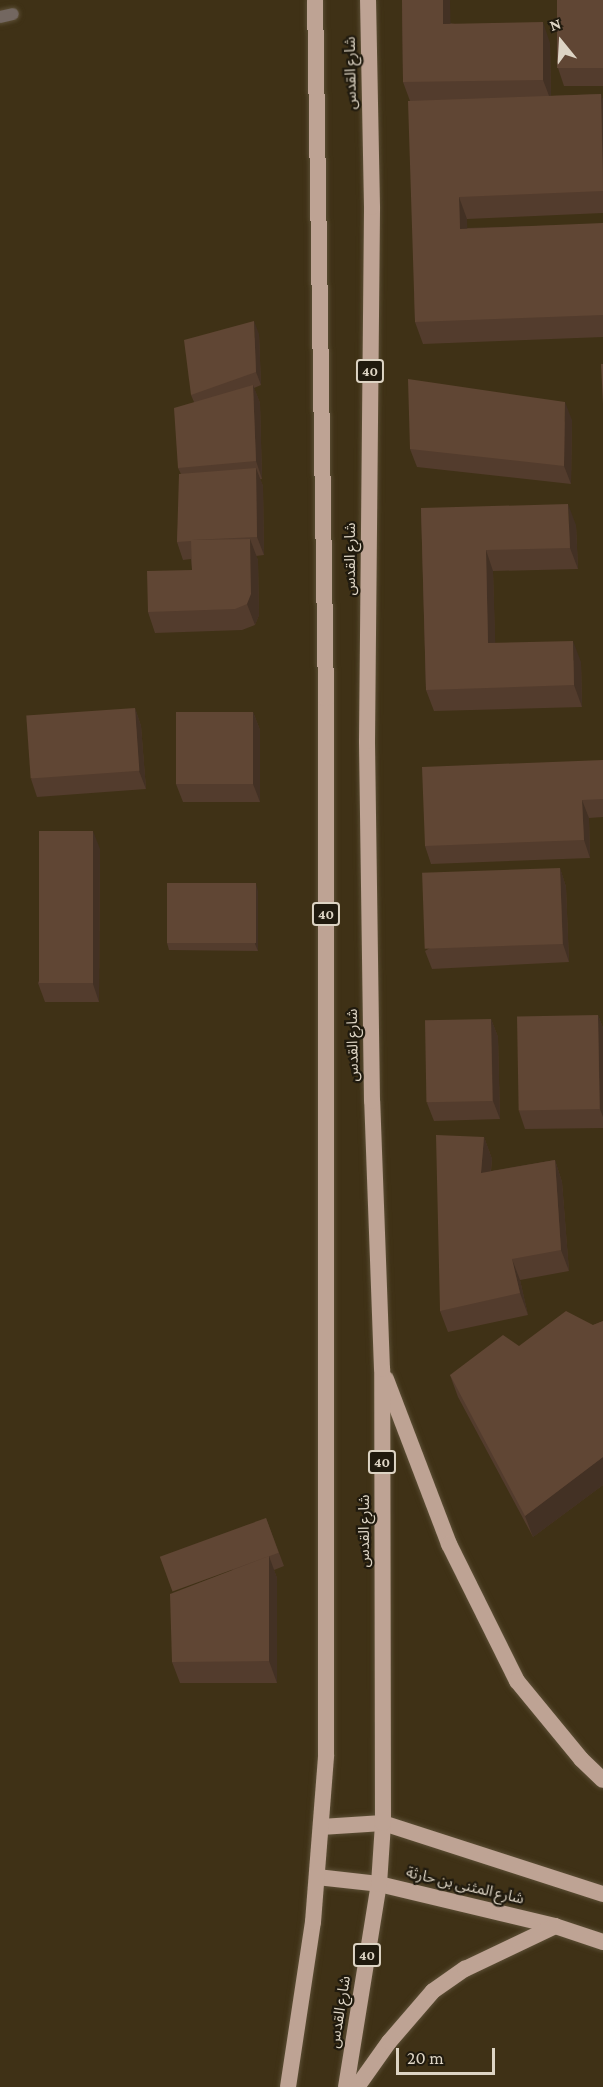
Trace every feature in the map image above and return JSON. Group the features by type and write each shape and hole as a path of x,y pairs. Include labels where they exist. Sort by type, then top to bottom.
{"highway":[{"name":"شارع القدس","path":"288,2087 313,1922 326,1755 326,698 315,0"},
{"name":"شارع القدس","path":"346,2087 379,1884 383,1823 382,1369 372,1101 367,741 372,207 368,0"},
{"path":"382,1369 449,1544 517,1681 581,1759 603,1780"},
{"name":"شارع المثنى بن حارثة","path":"321,1827 383,1823 603,1894"},
{"name":"شارع المثنى بن حارثة","path":"316,1877 379,1884 555,1926 603,1942"},
{"path":"357,2087 388,2042 433,1991 465,1969 555,1926"}],"street":[{"path":"0,17 14,14"}],"building":[{"path":"402,0 443,0 443,24 543,22 543,80 403,82"},
{"path":"557,0 603,0 603,68 557,68"},
{"path":"601,94 603,191 459,197 460,229 603,223 603,315 415,322 408,101"},
{"path":"254,321 256,372 191,395 184,340"},
{"path":"601,364 603,364 603,404"},
{"path":"408,379 565,402 564,466 410,449"},
{"path":"253,385 256,461 178,468 174,408"},
{"path":"256,468 257,537 177,542 179,474"},
{"path":"568,504 570,548 486,550 488,643 573,641 574,685 426,690 421,508"},
{"path":"250,539 251,594 247,604 235,609 148,612 147,571 192,570 191,540"},
{"path":"135,708 139,771 31,778 26,716"},
{"path":"176,712 253,712 253,784 176,784"},
{"path":"603,760 603,799 582,800 584,840 425,846 422,767"},
{"path":"39,831 93,831 93,983 39,983"},
{"path":"560,868 563,944 425,949 422,873"},
{"path":"167,883 256,883 256,943 167,943"},
{"path":"598,1015 600,1109 519,1110 517,1016"},
{"path":"491,1019 492,1101 426,1102 425,1020"},
{"path":"436,1135 484,1137 481,1173 555,1160 561,1250 512,1259 520,1293 440,1311"},
{"path":"566,1311 593,1325 603,1321 603,1457 525,1516 450,1375 503,1335 519,1346"},
{"path":"266,1518 279,1553 172,1591 160,1557"},
{"path":"269,1556 269,1661 172,1662 170,1594"}]}
